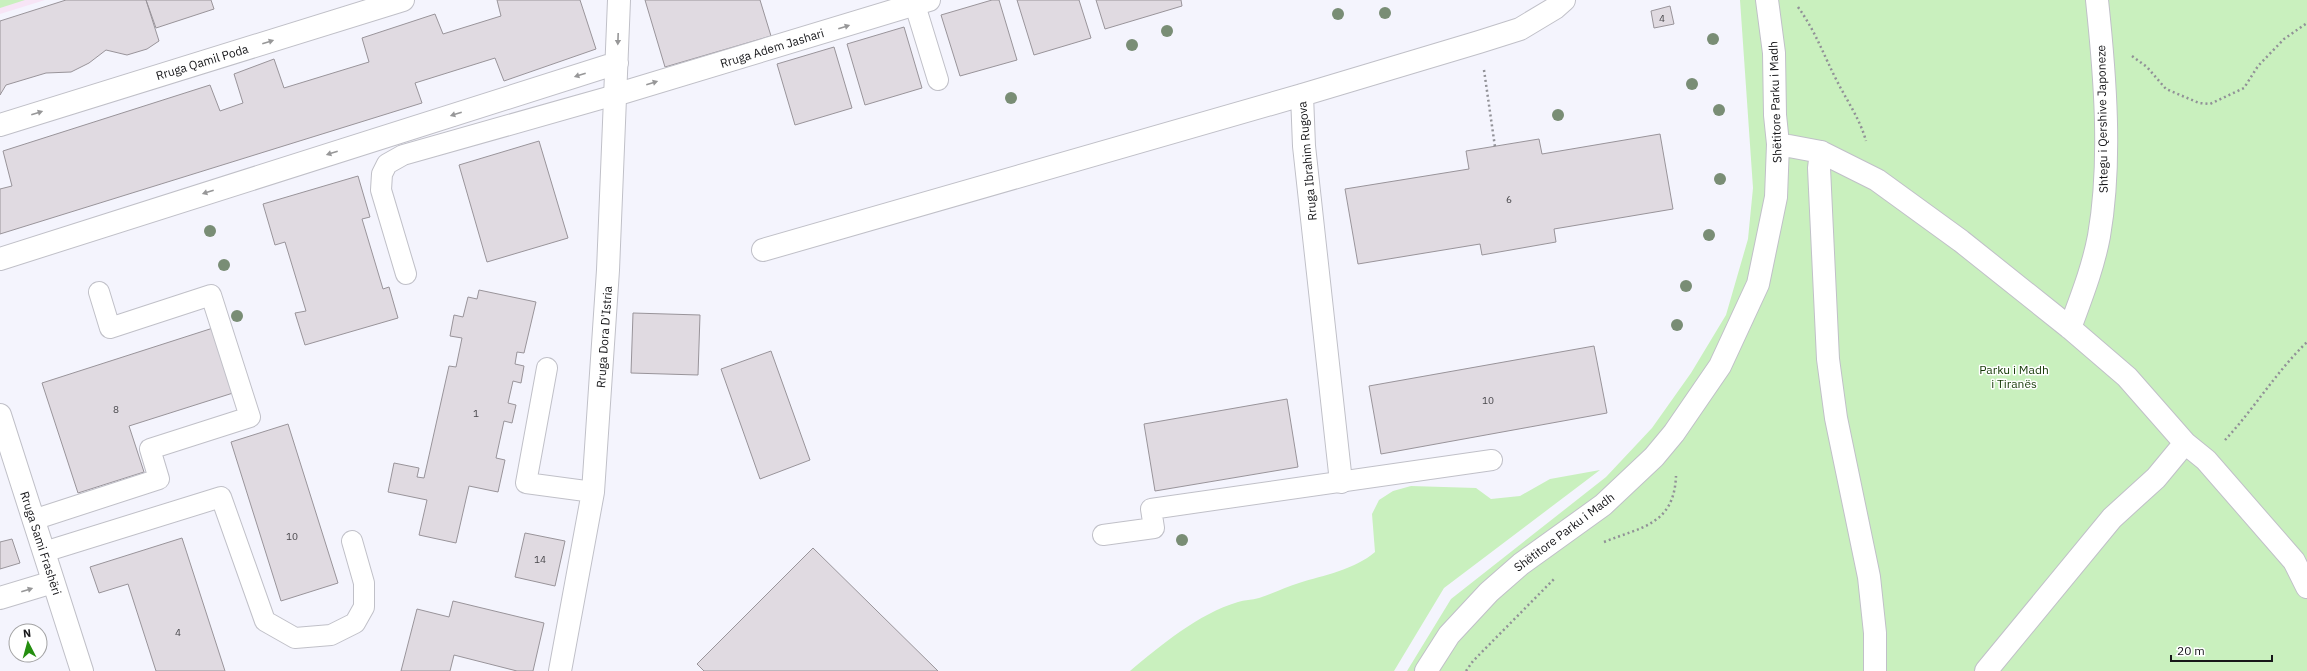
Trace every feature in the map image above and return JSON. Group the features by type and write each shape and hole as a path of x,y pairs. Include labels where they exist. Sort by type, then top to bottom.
{"street":[{"name":"Rruga Qamil Poda","path":"0,125 348,8 403,0"},
{"name":"Rruga Dora D'Istria","path":"560,671 594,492 608,270 619,0"},
{"name":"Rruga Ibrahim Rugova","path":"1340,482 1304,146 1302,95 1520,29 1556,8 1564,0"},
{"name":"Shëtitore Parku i Madh","path":"1426,671 1449,636 1489,592 1521,564 1604,505 1654,457 1674,433 1720,366 1759,277 1776,197 1778,144 1775,115 1774,54 1767,0"},
{"name":"Shtegu i Qershive Japoneze","path":"2070,328 2089,273 2099,236 2104,194 2104,89 2097,0"},
{"name":"Rruga Adem Jashari","path":"615,95 922,3"},
{"path":"0,259 617,63"},
{"path":"763,250 1302,95"},
{"path":"1789,146 1821,152 1877,180 1961,241 2070,328 2127,377 2185,443 2206,460 2294,561 2307,587"},
{"path":"1821,152 1819,168 1828,359 1836,418 1869,577 1875,633 1875,671"},
{"name":"Rruga Sami Frashëri","path":"0,415 82,671"},
{"path":"1986,671 2112,518 2156,478 2185,443"},
{"path":"0,598 53,582"}],"lane":[{"path":"922,3 938,80"},
{"path":"406,274 381,190 382,174 387,164 403,155 615,95"},
{"path":"34,520 160,479 150,450 250,417 211,295 110,328 98,292"},
{"path":"547,368 526,483 594,492"},
{"path":"1102,535 1154,528 1151,509 1492,460"},
{"path":"44,552 221,497 265,621 295,638 331,635 355,623 364,607 364,583 352,541"}],"path":[{"path":"1798,6 1814,29 1836,80 1862,127 1877,180"},
{"path":"2100,30 2147,67 2166,88 2199,103 2210,104 2244,88 2258,66 2284,39 2307,23"},
{"path":"1484,71 1495,147"},
{"path":"1598,546 1655,522 1671,505 1676,479 1674,433"},
{"path":"1466,671 1473,661 1561,572"}],"shaded area":[{"path":"0,0 45,0 0,14"}],"green space":[{"path":"0,0 25,0 0,8"},
{"name":"Parku i Madh i Tiranës","path":"1740,0 2307,0 2307,671 1407,671 1451,599 1606,477 1652,428 1691,373 1726,315 1748,239 1753,188"},
{"path":"1600,470 1444,588 1394,671 1130,671 1167,641 1194,622 1223,607 1238,602 1259,598 1348,568 1367,558 1375,552 1372,514 1379,500 1393,491 1411,486 1476,488 1491,499 1520,496 1550,479"}],"building":[{"path":"66,0 146,0 159,41 147,49 127,55 106,50 89,63 71,72 46,73 6,85 0,95 0,21"},
{"path":"146,0 211,0 214,9 156,28"},
{"path":"497,0 580,0 596,49 504,81 495,58 415,83 422,103 0,234 0,189 12,186 3,151 210,85 220,111 243,103 234,74 274,59 284,88 369,62 362,38 435,14 443,34 501,16"},
{"path":"645,0 760,0 771,36 665,67"},
{"path":"992,0 999,0 1017,60 960,76 941,15"},
{"path":"1017,0 1079,0 1091,38 1034,55"},
{"path":"1096,0 1181,0 1182,6 1105,29"},
{"path":"1670,6 1674,24 1654,28 1651,11"},
{"path":"904,27 922,88 865,105 847,44"},
{"path":"834,47 852,108 795,125 777,64"},
{"path":"1660,134 1673,209 1554,229 1556,242 1482,255 1480,244 1358,264 1345,189 1469,169 1466,151 1539,139 1542,154"},
{"path":"539,141 568,238 487,262 459,165"},
{"path":"358,176 370,217 362,219 383,289 389,287 398,318 305,345 295,313 306,311 285,242 275,245 263,204"},
{"path":"479,290 536,302 524,353 517,352 515,364 524,366 521,383 513,381 508,403 516,405 512,423 504,421 496,458 505,460 498,492 469,486 456,543 419,535 427,500 388,492 394,463 419,468 417,477 424,478 449,366 456,367 462,338 450,336 454,315 463,317 468,297 477,299"},
{"path":"633,313 700,315 698,375 631,373"},
{"path":"213,328 233,393 129,426 144,472 78,493 42,383"},
{"path":"1594,346 1607,413 1381,454 1369,386"},
{"path":"771,351 810,460 760,479 721,369"},
{"path":"1287,399 1298,467 1155,491 1144,424"},
{"path":"288,424 338,583 281,601 231,442"},
{"path":"525,533 565,541 555,586 515,577"},
{"path":"182,538 225,671 156,671 128,584 99,593 90,567"},
{"path":"12,539 20,563 0,569 0,542"},
{"path":"813,548 938,671 704,671 697,664"},
{"path":"453,601 544,623 533,671 517,671 454,655 450,671 401,671 417,609 449,617"}]}
